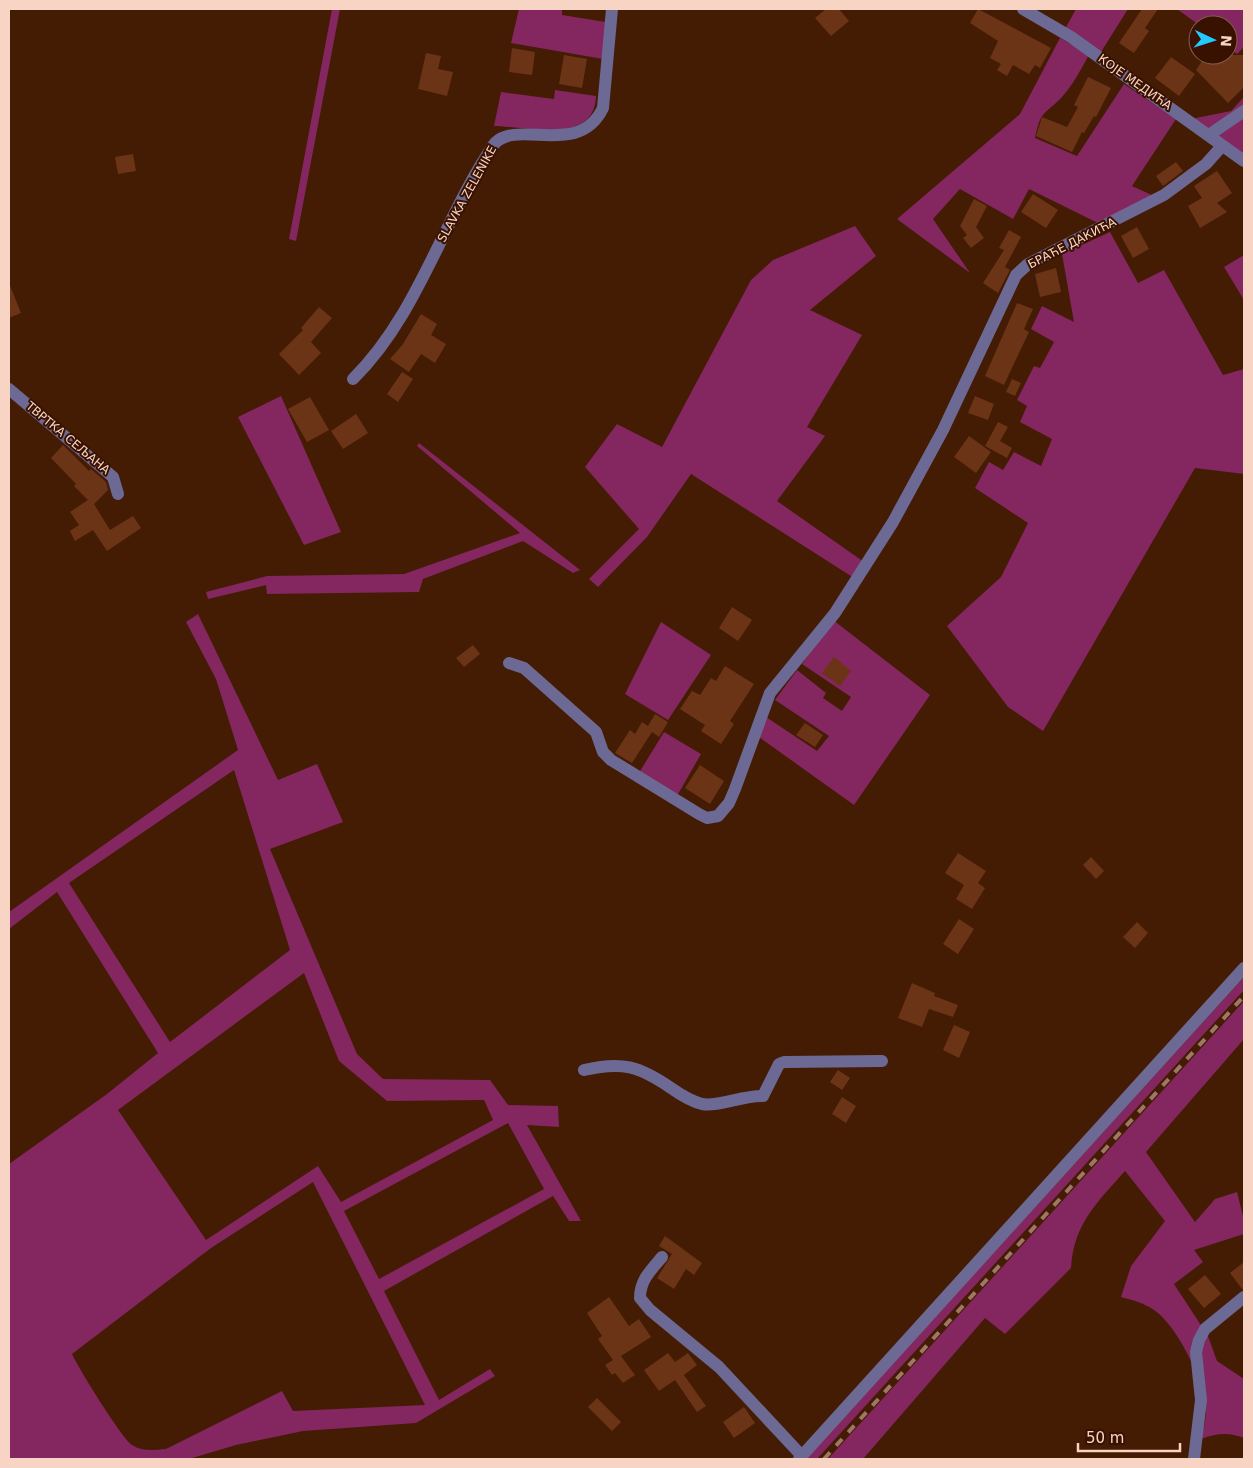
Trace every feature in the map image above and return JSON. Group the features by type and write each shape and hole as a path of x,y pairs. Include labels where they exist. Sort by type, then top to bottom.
{"street":[{"name":"SLAVKA ZELENIKE","path":"353,379 366,366 391,330 494,142 506,136 572,133 584,129 599,116 603,108 612,9"},
{"name":"КОЈЕ МЕДИЋА","path":"1023,9 1071,37 1244,161"},
{"path":"1209,135 1244,111"},
{"name":"БРАЋЕ ДАКИЋА","path":"509,663 524,668 596,732 603,752 611,760 699,814 707,818 718,816 729,803 735,789 770,694 848,595 893,522 969,377 1009,288 1020,271 1028,264 1164,195 1206,164 1222,146"},
{"name":"ТВРТКА СЕЉАНА","path":"9,389 113,477 118,494"},
{"path":"662,1257 644,1278 640,1288 640,1298 650,1310 719,1367 801,1458 1244,968"},
{"path":"584,1070 605,1065 624,1065 641,1070 683,1096 704,1104 763,1096 779,1064 784,1062 882,1061"},
{"path":"1194,1459 1201,1400 1196,1352 1205,1329 1244,1297"}],"shaded area":[{"path":"332,9 340,9 296,241 289,239"},
{"path":"519,9 562,9 562,15 606,22 603,59 511,43"},
{"path":"1076,9 1128,9 1101,52 1065,29"},
{"path":"1177,9 1244,9 1244,47 1238,53 1238,15 1188,15 1188,17"},
{"path":"1060,38 1089,55 1066,92 1041,117 1035,138 1077,156 1124,84 1176,119 1132,186 1156,197 1102,225 1029,189 1013,219 960,189 933,219 970,273 897,219 1020,114"},
{"path":"555,90 596,96 593,112 584,122 556,130 494,126 501,92 554,99"},
{"path":"1244,97 1244,156 1191,119 1231,111"},
{"path":"855,226 876,256 810,310 862,335 807,427 825,436 777,501 864,562 854,578 691,474 647,537 598,587 589,579 639,529 585,467 617,424 662,447 751,280 773,260"},
{"path":"1110,232 1138,283 1164,270 1223,375 1244,369 1244,474 1195,468 1043,731 1008,707 947,626 1001,577 1028,523 975,488 989,462 1003,470 1014,452 1041,466 1052,439 1020,422 1027,406 1017,400 1034,366 1040,368 1054,342 1031,329 1042,306 1074,322 1062,254"},
{"path":"1244,255 1244,300 1224,267"},
{"path":"281,396 341,532 304,545 238,417"},
{"path":"419,443 580,570 573,573 523,541 423,579 419,592 267,594 266,585 208,599 206,592 267,576 404,574 520,533 417,446"},
{"path":"198,614 278,780 317,764 343,822 270,849 357,1054 383,1079 490,1080 508,1105 558,1106 559,1127 527,1125 581,1221 569,1221 553,1196 384,1291 439,1400 490,1369 495,1376 416,1423 303,1431 236,1445 189,1459 9,1459 9,1164 107,1094 158,1053 57,892 9,929 9,912 238,750 216,679 186,622","holes":["234,770 290,950 170,1042 69,883","304,973 339,1061 387,1101 484,1100 493,1120 341,1202 318,1166 206,1240 118,1110","508,1123 544,1189 379,1279 344,1211","313,1182 425,1405 293,1411 282,1391 166,1449 144,1450 132,1445 110,1417 72,1354 211,1248"]},
{"path":"833,620 930,695 854,805 756,735 763,715 817,751 829,736 775,700 797,670 826,693 823,698 842,711 851,697 802,664"},
{"path":"661,622 711,655 668,720 625,694"},
{"path":"664,732 701,754 673,803 634,781"},
{"path":"1244,977 1244,990 817,1459 806,1459"},
{"path":"1244,1001 1244,1039 1146,1152 1195,1222 1215,1199 1237,1192 1244,1220 1244,1234 1194,1250 1203,1262 1174,1284 1208,1336 1217,1361 1244,1379 1244,1438 1223,1434 1201,1439 1206,1415 1205,1400 1198,1377 1179,1338 1163,1317 1154,1310 1121,1297 1131,1266 1165,1221 1125,1171 1096,1204 1082,1226 1073,1252 1071,1268 1005,1334 985,1318 863,1459 828,1459"}],"building":[{"path":"826,9 839,9 849,21 831,36 815,18"},
{"path":"978,9 1051,48 1040,68 1035,65 1029,74 1013,65 1007,76 997,70 1001,64 990,58 998,41 970,23"},
{"path":"1142,9 1158,9 1145,28 1149,31 1134,53 1119,43"},
{"path":"512,48 535,52 532,75 509,72"},
{"path":"426,53 441,56 438,69 453,72 447,96 418,89"},
{"path":"564,55 587,59 582,88 559,84"},
{"path":"1238,55 1244,55 1244,87 1228,103 1196,70 1199,65 1238,65"},
{"path":"1171,57 1195,74 1179,96 1155,78"},
{"path":"1088,77 1111,88 1096,117 1094,116 1084,133 1082,132 1072,152 1036,136 1042,117 1067,127 1078,107 1074,105"},
{"path":"133,154 136,171 118,174 115,157"},
{"path":"1176,162 1183,171 1163,186 1156,176"},
{"path":"1217,171 1232,193 1217,203 1227,212 1200,228 1188,206 1202,198 1194,186"},
{"path":"1033,194 1058,210 1046,228 1021,212"},
{"path":"974,199 987,206 976,227 984,238 971,248 963,238 967,235 960,226"},
{"path":"1137,227 1149,249 1133,258 1121,236"},
{"path":"1009,230 1021,237 1005,267 1010,270 998,293 983,283 1004,250 999,248"},
{"path":"1056,268 1061,292 1040,297 1035,274"},
{"path":"9,283 21,313 9,318"},
{"path":"1017,303 1033,309 1024,329 1029,332 1004,385 985,376"},
{"path":"319,307 332,318 311,342 321,353 299,375 279,354 303,330 301,328"},
{"path":"421,314 437,324 431,335 446,344 435,363 421,354 409,372 390,359 403,344"},
{"path":"402,372 413,379 398,402 387,394"},
{"path":"1012,379 1021,383 1015,396 1006,392"},
{"path":"975,396 994,404 988,420 968,413"},
{"path":"310,397 329,430 307,442 288,409"},
{"path":"356,414 368,433 343,449 331,431"},
{"path":"998,422 1008,427 1000,441 1012,448 1007,458 985,446"},
{"path":"969,436 991,452 976,473 954,457"},
{"path":"63,445 89,471 91,469 106,482 108,490 94,504 110,530 133,516 141,528 107,551 93,530 75,541 70,531 79,525 70,512 88,500 74,486 76,484 51,458"},
{"path":"732,607 752,620 738,641 719,628"},
{"path":"473,645 480,654 464,667 456,658"},
{"path":"834,657 851,671 840,686 822,673"},
{"path":"725,666 754,684 730,721 734,724 721,744 701,731 705,725 680,709 692,691 700,695 711,678 716,681"},
{"path":"655,714 668,722 659,737 652,732 632,763 615,753 630,730 635,734 642,722 648,726"},
{"path":"805,723 823,735 815,747 796,735"},
{"path":"700,765 724,781 710,804 685,788"},
{"path":"958,853 986,871 978,883 985,888 972,909 956,899 964,885 945,873"},
{"path":"1091,857 1104,871 1096,879 1083,865"},
{"path":"959,919 974,929 958,954 943,944"},
{"path":"1137,922 1148,933 1135,948 1123,937"},
{"path":"912,983 935,993 934,996 958,1005 953,1017 929,1009 922,1027 898,1018"},
{"path":"954,1025 970,1032 959,1058 943,1050"},
{"path":"838,1070 850,1078 842,1090 830,1082"},
{"path":"842,1097 856,1106 846,1123 832,1114"},
{"path":"665,1236 702,1263 694,1275 686,1269 674,1289 657,1278 672,1254 659,1246"},
{"path":"1244,1262 1244,1289 1242,1289 1230,1273"},
{"path":"1205,1275 1221,1294 1204,1308 1188,1289"},
{"path":"609,1297 629,1326 639,1319 651,1337 621,1356 635,1375 623,1383 615,1373 612,1375 605,1365 613,1360 598,1339 602,1336 587,1313"},
{"path":"668,1353 675,1362 688,1353 697,1365 684,1375 706,1406 697,1412 675,1380 659,1391 644,1370"},
{"path":"597,1398 621,1422 612,1431 588,1407"},
{"path":"744,1407 755,1423 734,1438 723,1422"}],"railway":[{"path":"824,1459 1244,996"}]}
